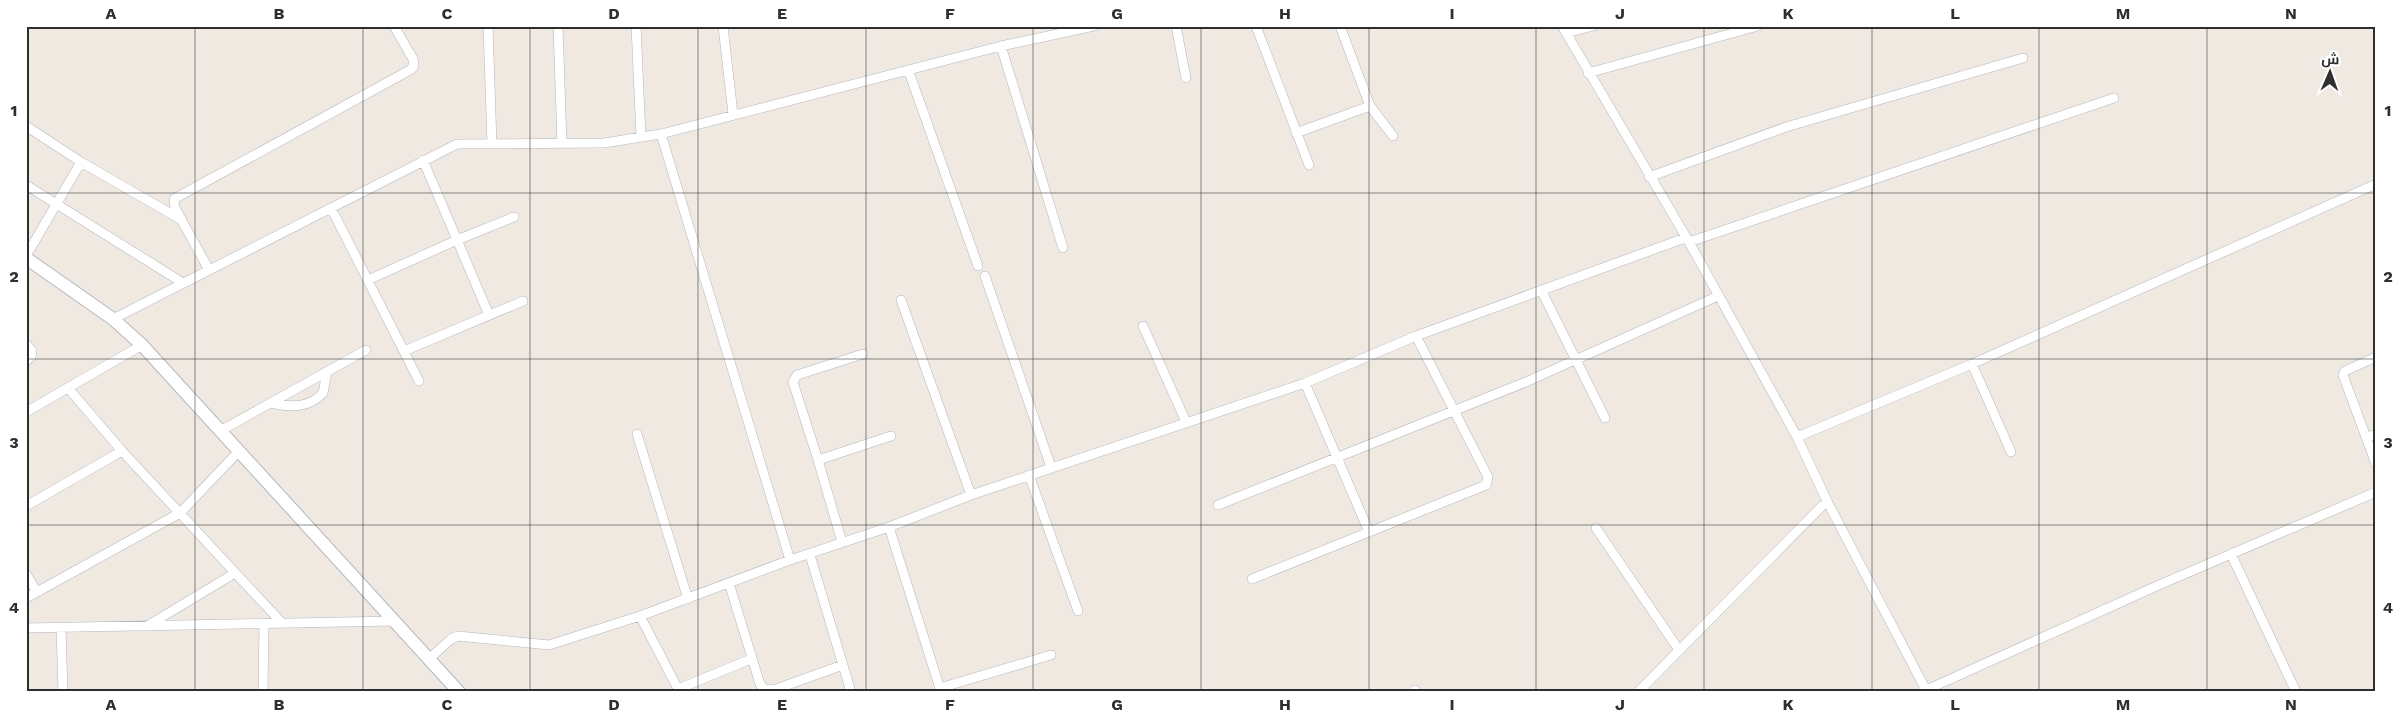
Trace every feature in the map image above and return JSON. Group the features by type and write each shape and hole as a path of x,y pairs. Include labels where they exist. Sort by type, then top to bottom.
{"main road":[{"path":"26,257 113,318 142,345 459,692"}],"street":[{"path":"209,270 175,208 174,199 410,70 414,66 413,59 394,26"},
{"path":"488,26 492,144"},
{"path":"558,26 562,144"},
{"path":"636,26 641,137"},
{"path":"723,26 733,114"},
{"path":"113,318 456,144 604,143 661,134 733,114 909,72 1002,46 1094,26"},
{"path":"1176,26 1186,78"},
{"path":"1256,26 1309,165"},
{"path":"1340,26 1370,106 1392,136"},
{"path":"1593,26 1564,30 1687,240 1797,437 1827,501 1926,691 2231,554 2376,492"},
{"path":"1588,73 1758,26"},
{"path":"1002,46 1063,248"},
{"path":"1649,177 1786,126 2023,58"},
{"path":"909,72 978,266"},
{"path":"429,659 451,639 458,636 549,645 640,616 790,560 810,555 842,542 889,527 971,495 1305,383 1416,336 1541,290 2114,98"},
{"path":"1296,133 1370,106"},
{"path":"26,126 81,162 182,220"},
{"path":"661,134 790,560"},
{"path":"423,160 489,315"},
{"path":"26,257 81,162"},
{"path":"1797,437 1972,364 2376,184"},
{"path":"26,185 183,283"},
{"path":"331,208 419,381"},
{"path":"368,280 456,240 514,217"},
{"path":"985,276 1051,467"},
{"path":"1541,290 1605,418"},
{"path":"1218,505 1575,360 1718,296"},
{"path":"404,351 523,300"},
{"path":"901,300 971,495"},
{"path":"1143,326 1186,422"},
{"path":"1252,579 1486,485 1488,477 1416,336"},
{"path":"26,344 32,351 31,358 26,361"},
{"path":"26,412 142,345"},
{"path":"220,431 366,350"},
{"path":"842,542 793,382 794,377 863,354"},
{"path":"2376,357 2345,371 2343,375 2376,464"},
{"path":"1972,364 2011,452"},
{"path":"270,403 290,407 310,403 323,393 327,372"},
{"path":"1305,383 1369,532"},
{"path":"68,388 122,451 282,623"},
{"path":"637,434 688,599"},
{"path":"2366,438 2376,434"},
{"path":"818,460 891,436"},
{"path":"26,506 122,451"},
{"path":"26,598 180,513 239,451"},
{"path":"1029,475 1078,611"},
{"path":"1638,692 1827,501"},
{"path":"889,527 940,690 1051,655"},
{"path":"1596,528 1679,650"},
{"path":"2231,554 2296,692"},
{"path":"810,555 851,692"},
{"path":"146,626 235,573"},
{"path":"26,574 36,592"},
{"path":"729,583 760,684 765,690 776,690 843,665"},
{"path":"640,616 675,690 752,658"},
{"path":"26,628 394,621"},
{"path":"263,692 264,623"},
{"path":"61,628 62,692"}]}
